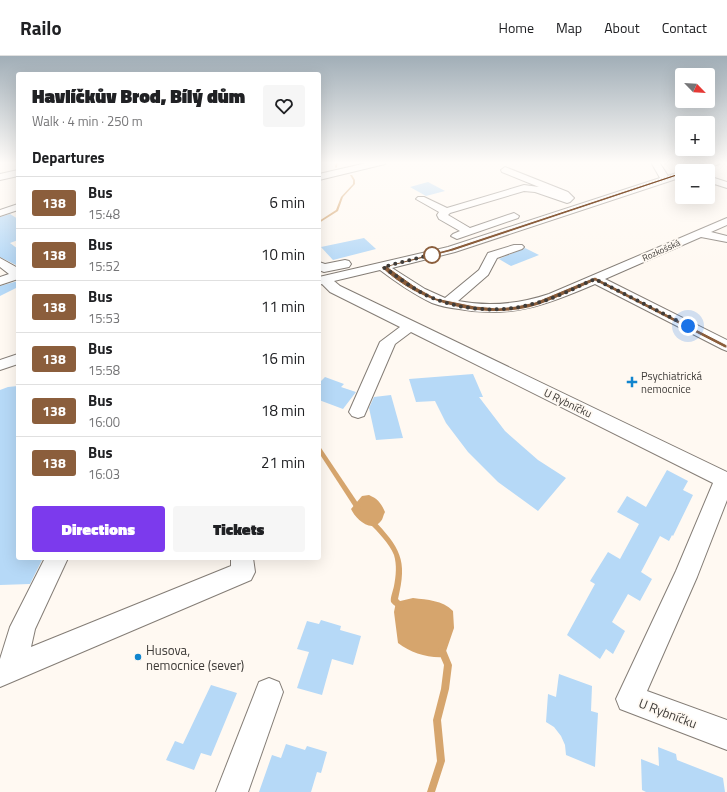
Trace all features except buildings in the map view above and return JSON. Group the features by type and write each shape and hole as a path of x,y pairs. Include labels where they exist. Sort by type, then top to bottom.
{"street":[{"path":"468,231 442,217 442,214 446,211 496,196"},
{"path":"557,196 586,206"},
{"path":"567,200 569,198 568,196"},
{"path":"322,274 383,267 446,246 586,206 614,196"},
{"path":"421,199 446,211"},
{"path":"551,205 567,200"},
{"path":"0,213 16,208"},
{"path":"322,274 446,246 468,231 521,214"},
{"name":"Rozkošská","path":"383,267 414,288 434,299 475,308 498,310 516,308 542,301 727,221"},
{"path":"700,233 727,239"},
{"path":"448,303 484,272 492,256 518,247"},
{"path":"0,262 16,273"},
{"name":"U Rybníčku","path":"322,274 335,289 726,480 685,577 630,699 727,735"},
{"path":"0,281 16,275"},
{"path":"595,279 727,346"},
{"path":"358,412 388,342 411,326"},
{"path":"0,365 16,360"},
{"path":"6,670 22,626 55,560"},
{"path":"6,670 242,565"},
{"path":"232,792 269,692"}],"shaded area":[{"path":"369,495 379,502 385,512 381,521 377,525 373,526 360,520 351,509 362,496"},
{"path":"413,598 439,603 449,607 453,611 454,628 444,657 431,657 420,654 408,650 398,643 394,612 396,602"}],"waterway":[{"path":"321,221 337,210 343,196"},
{"path":"321,452 358,508"},
{"path":"371,521 388,540 397,556 399,575 394,600 401,606"},
{"path":"431,792 441,761 437,720 445,689 448,665 442,651"}],"bus line":[{"name":"138","path":"615,196 451,250 383,267 414,288 434,299 475,308 498,310 516,308 537,303 595,279 727,346"}],"place":[{"name":"Psychiatrická nemocnice","path":"632,382"},
{"name":"Husova, nemocnice (sever)","path":"138,657"}],"route":[{"path":"432,255 438,253 383,267 414,288 434,299 475,308 498,310 516,308 537,303 595,279 688,326"}]}
